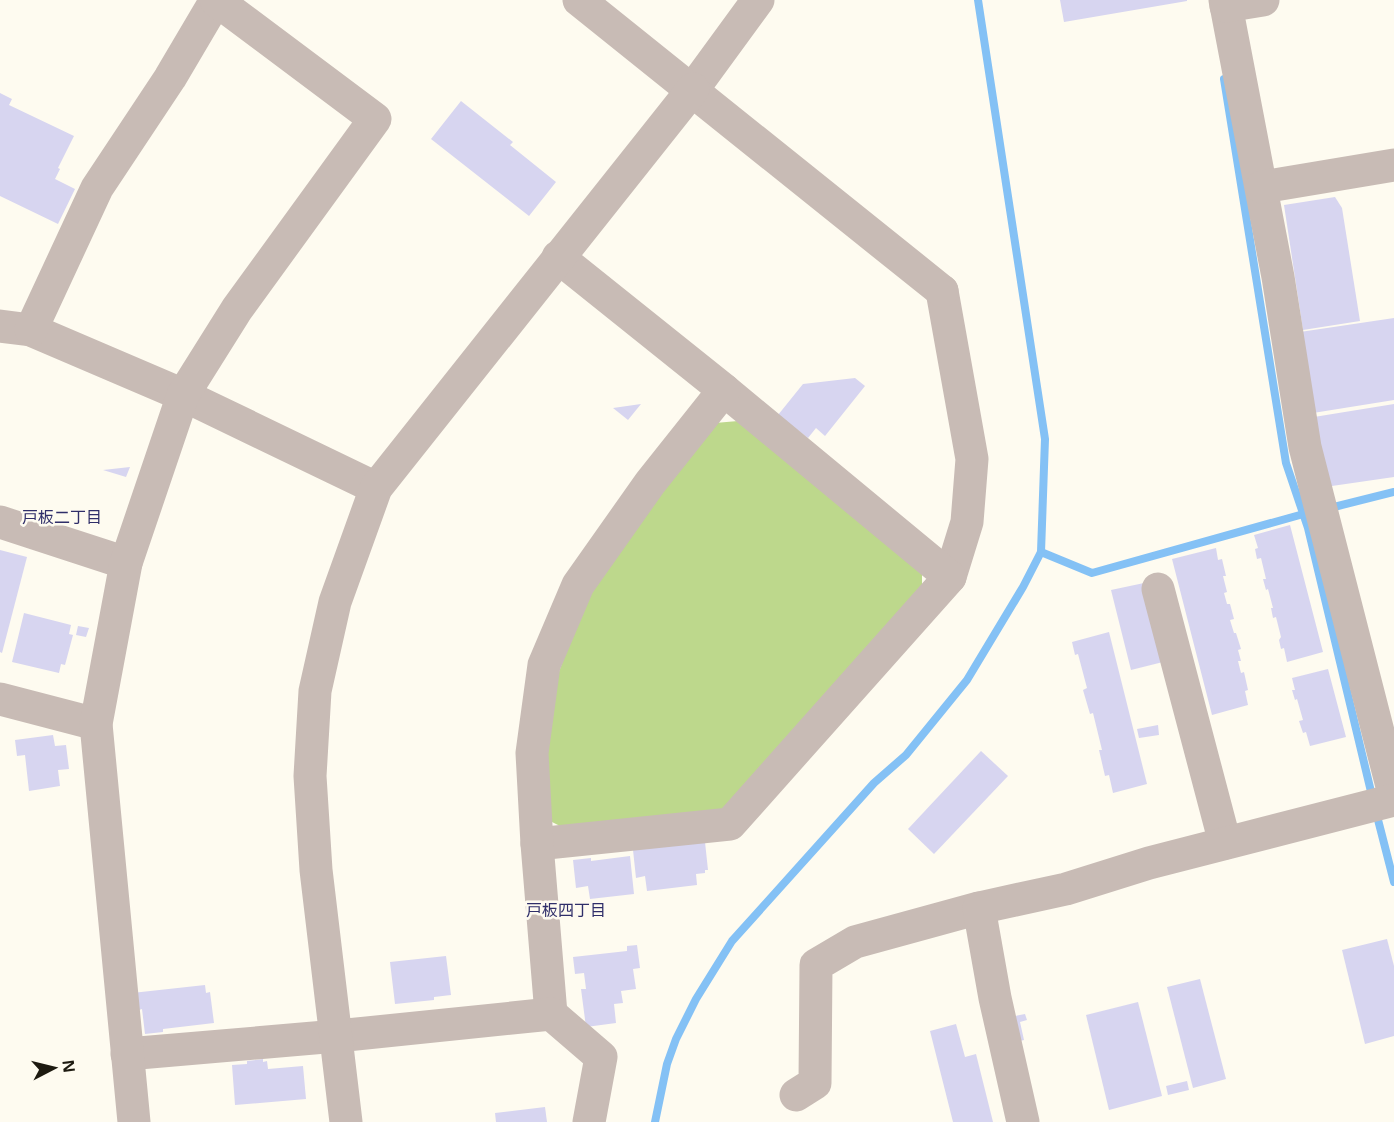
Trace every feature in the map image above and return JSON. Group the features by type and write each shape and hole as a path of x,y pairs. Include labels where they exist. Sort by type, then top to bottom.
{"street":[{"path":"134,1122 96,724 126,563 183,394 237,309 375,119 216,0 170,78 97,188 16,328 183,394 376,488"},
{"path":"537,844 730,824 950,577 967,522 972,459 942,291 693,89 579,0"},
{"path":"346,1122 338,1036 316,870 310,776 315,691 335,602 376,488 693,89 758,0"},
{"path":"796,1095 815,1083 816,965 855,942 979,908 1066,889 1149,863 1384,801 1305,447 1262,187 1225,3 1263,0"},
{"path":"1262,187 1394,165"},
{"path":"558,257 724,390 950,577"},
{"path":"589,1122 601,1057 551,1014 532,753 544,665 578,585 650,483 724,390"},
{"path":"0,522 126,563"},
{"path":"1158,589 1225,843"},
{"path":"0,699 96,724"},
{"path":"979,908 995,998 1023,1122"},
{"path":"127,1054 338,1036 551,1014"}],"green space":[{"path":"738,421 922,571 922,587 735,805 716,812 564,828 546,819 544,780 555,683 588,590 715,423"}],"building":[{"path":"1060,0 1187,0 1187,1 1064,22"},
{"path":"0,93 12,99 9,105 74,136 55,179 75,189 58,224 0,196"},
{"path":"461,101 513,142 510,145 556,182 529,216 431,139"},
{"path":"1335,197 1342,208 1360,321 1303,330 1284,205"},
{"path":"1394,318 1394,400 1313,413 1300,332"},
{"path":"855,378 865,386 825,436 816,428 808,438 778,415 803,384"},
{"path":"641,404 628,420 613,408"},
{"path":"1394,404 1394,477 1325,487 1314,417"},
{"path":"130,467 126,477 103,470"},
{"path":"1290,525 1323,652 1287,662 1284,648 1281,649 1279,640 1281,637 1276,617 1273,618 1271,608 1273,608 1263,579 1266,579 1261,558 1257,559 1255,549 1258,548 1254,535"},
{"path":"1216,548 1218,560 1222,559 1226,576 1223,576 1227,592 1224,593 1234,619 1230,620 1241,649 1238,650 1241,661 1238,661 1241,673 1244,672 1248,690 1245,691 1248,705 1212,715 1172,559"},
{"path":"0,550 27,557 2,653 0,652"},
{"path":"1144,583 1163,662 1131,670 1111,590"},
{"path":"24,613 71,625 69,634 73,635 65,665 61,664 59,673 12,662"},
{"path":"78,626 89,628 86,637 76,635"},
{"path":"1109,632 1147,784 1113,793 1109,775 1105,776 1099,750 1102,750 1093,713 1090,714 1083,690 1087,688 1078,654 1075,655 1072,642"},
{"path":"1328,669 1346,737 1310,746 1306,732 1303,733 1299,721 1303,720 1292,690 1295,690 1292,678"},
{"path":"1158,725 1159,735 1139,738 1137,729"},
{"path":"53,735 55,746 66,745 69,769 58,770 60,786 29,791 25,755 17,756 15,740"},
{"path":"981,751 1008,776 934,854 908,829"},
{"path":"705,842 708,870 705,870 705,873 696,874 697,885 647,891 645,876 636,878 633,850"},
{"path":"630,856 634,894 590,899 588,886 576,888 573,860 591,858 591,861"},
{"path":"1387,939 1394,966 1394,1036 1365,1044 1342,950"},
{"path":"637,945 640,968 633,969 636,989 621,991 623,1003 614,1004 616,1023 586,1027 581,989 586,989 584,973 575,974 573,957 627,951 627,946"},
{"path":"446,956 451,995 434,997 434,1000 395,1004 390,962"},
{"path":"1200,979 1226,1079 1193,1088 1167,987"},
{"path":"205,985 206,993 210,992 214,1023 163,1029 163,1032 145,1034 142,1009 139,1010 132,993"},
{"path":"1138,1002 1162,1096 1109,1110 1086,1015"},
{"path":"1025,1014 1027,1020 1020,1022 1024,1040 1016,1042 1010,1017"},
{"path":"956,1024 965,1057 976,1054 993,1122 953,1122 930,1031"},
{"path":"263,1059 263,1062 267,1061 268,1069 303,1066 306,1099 235,1105 232,1065 247,1064 247,1061"},
{"path":"1187,1081 1189,1090 1168,1095 1166,1086"},
{"path":"545,1107 547,1122 496,1122 495,1113"}],"waterway":[{"path":"655,1122 667,1064 676,1039 696,999 732,941 874,783 906,755 967,680 1023,587 1041,552 1045,439 978,0"},
{"path":"1224,79 1286,463 1308,528 1373,800"},
{"path":"1334,507 1394,492"},
{"path":"1041,552 1092,573 1307,513"},
{"path":"1376,812 1394,882"}],"district":[{"name":"戸板二丁目","path":"62,517"},
{"name":"戸板四丁目","path":"566,910"}]}
